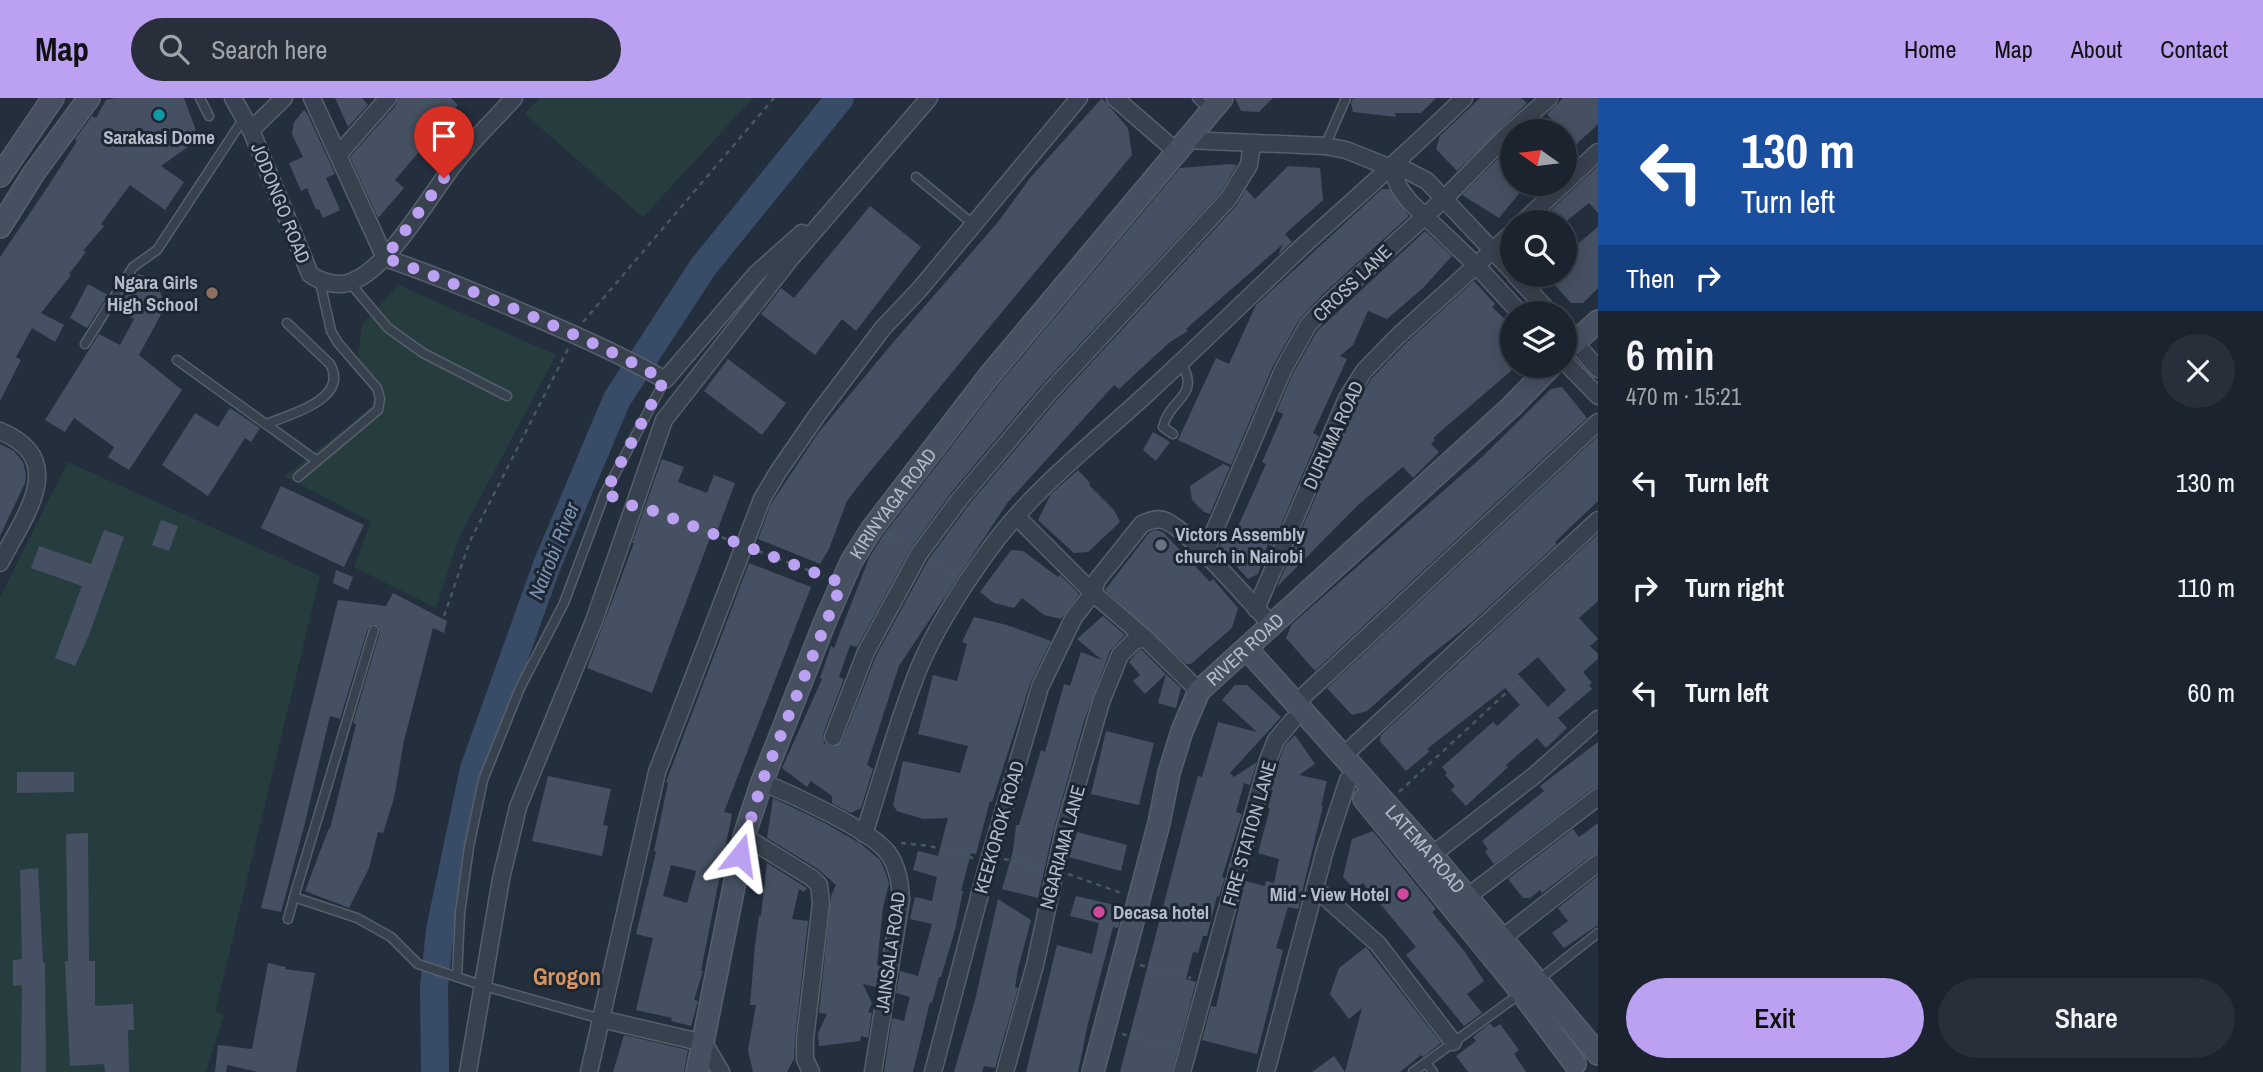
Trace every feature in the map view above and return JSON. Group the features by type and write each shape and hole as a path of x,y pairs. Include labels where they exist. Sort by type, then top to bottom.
{"street":[{"path":"0,176 54,98"},
{"path":"0,227 34,173 89,98"},
{"name":"JODONGO ROAD","path":"233,98 248,124 310,274 320,282 350,283"},
{"path":"248,124 284,98"},
{"path":"312,98 385,258 439,277 576,335 664,380 757,273 840,202"},
{"path":"338,155 388,98"},
{"path":"350,283 385,258 458,159 514,98"},
{"path":"468,1072 501,879 518,807 594,621 664,420 791,258 929,98"},
{"path":"589,1072 657,772 762,499 818,414 883,328 1079,98"},
{"path":"1115,98 1182,146 1325,146 1346,150 1416,175 1427,181 1445,198 1500,258"},
{"path":"864,834 898,724 920,665 987,553 1017,517 1060,473 1464,98"},
{"name":"CROSS LANE","path":"1205,553 1283,370 1308,325 1549,98"},
{"name":"KIRINYAGA ROAD","path":"697,1072 744,836 762,782 851,562 871,530 989,376 1182,146 1210,103"},
{"path":"833,737 866,652 915,559 959,500 1048,394 1126,313 1229,198 1249,165 1252,144"},
{"path":"1536,210 1598,152"},
{"path":"1391,168 1400,189 1509,301"},
{"name":"DURUMA ROAD","path":"1256,609 1341,410 1364,371 1417,318 1500,244"},
{"path":"1527,287 1539,301"},
{"path":"1577,335 1598,321"},
{"path":"1577,349 1598,369"},
{"path":"1577,374 1598,396"},
{"name":"RIVER ROAD","path":"1093,1072 1159,823 1169,773 1182,731 1199,691 1502,416 1539,378"},
{"name":"FIRE STATION LANE","path":"1182,1072 1276,740 1294,712 1598,422"},
{"path":"0,430 26,445 36,459 38,478 31,502 0,563"},
{"path":"1017,517 1093,593 1199,691"},
{"name":"KEEKOROK ROAD","path":"933,1072 990,856 1040,687 1074,617 1093,593 1097,580 1142,524 1161,519 1205,553"},
{"path":"1335,754 1598,520"},
{"path":"1205,553 1272,625"},
{"name":"NGARIAMA LANE","path":"1004,1072 1035,965 1064,830 1112,673 1127,648 1134,641 1144,638"},
{"name":"LATEMA ROAD","path":"1242,652 1390,816 1529,987 1597,1053"},
{"path":"1432,855 1535,775 1598,719"},
{"name":"LATEMA ROAD","path":"1335,754 1348,780 1432,855 1502,939 1575,1070"},
{"path":"1266,1072 1315,888 1348,780"},
{"name":"JAINSALA ROAD","path":"762,782 818,808 877,842 889,854 897,871 901,900 873,1072"},
{"path":"1467,897 1598,797"},
{"path":"744,836 807,874 820,889 822,898 805,1039 805,1059 811,1072"},
{"path":"1502,939 1598,863"},
{"path":"1315,888 1378,944 1453,1042"},
{"path":"601,1019 704,1043 721,1072"},
{"path":"1575,1070 1597,1053"}],"lane":[{"path":"200,98 209,116"},
{"path":"1325,146 1346,98"},
{"path":"85,344 133,267 157,250 248,124"},
{"path":"916,177 973,224"},
{"path":"298,477 378,410 380,399 377,388 338,344 331,331 320,282"},
{"path":"350,283 388,328 423,352 507,396"},
{"path":"266,424 318,402 330,389 333,381 334,372 330,364 287,323"},
{"path":"177,360 317,461"},
{"path":"1173,434 1163,427 1165,419 1183,397 1189,382 1188,374 1181,363"},
{"path":"457,976 460,913 469,847 484,780 520,688 564,603 605,493 664,380"},
{"path":"288,919 374,630"},
{"path":"294,897 357,918 391,937 418,964 601,1019"},
{"path":"1413,1072 1598,933"},
{"path":"1426,1063 1433,1072"}],"path":[{"path":"444,616 470,541 585,317 774,98"},
{"path":"633,506 643,507 842,583"},
{"path":"1390,816 1521,679"},
{"path":"910,842 971,858 990,856 1055,869 1138,899"},
{"path":"1124,960 1208,983"},
{"path":"1105,1029 1187,1052"}],"green space":[{"path":"539,98 753,98 643,217 525,114"},
{"path":"399,285 556,355 459,538 436,608 354,567 371,522 285,476 379,401 357,365 362,324"},
{"path":"68,462 320,576 215,1012 224,1015 206,1072 0,1072 0,597"}],"building":[{"path":"184,98 199,139 161,166 184,182 165,210 130,185 101,224 104,226 83,251 86,252 69,274 71,275 41,313 64,325 55,342 32,328 16,357 21,360 0,401 0,257 77,141 75,139 92,116 96,118 106,100"},
{"path":"335,98 362,98 368,105 348,127"},
{"path":"398,98 451,98 458,105 436,129 441,133 418,153 395,180 404,188 378,218 350,157 396,105"},
{"path":"1102,98 1128,128 1132,155 863,480 847,501 829,549 820,564 758,539 771,504 818,433 998,222 1030,178"},
{"path":"1235,98 1273,98 1259,112 1241,111"},
{"path":"1353,98 1436,98 1421,113 1395,113 1396,117 1353,112"},
{"path":"1480,98 1521,98 1527,103 1511,119 1500,119 1500,129 1457,171 1436,149 1440,136"},
{"path":"1563,98 1598,98 1598,124 1577,144 1577,119 1551,119 1547,114"},
{"path":"304,110 335,174 326,178 340,210 323,218 319,209 316,210 307,188 301,191 289,163 303,157 292,134 294,122"},
{"path":"1500,157 1500,196 1517,196 1506,210 1500,210 1499,218 1462,195"},
{"path":"1237,165 1221,192 1040,387 951,493 911,548 857,647 850,645 839,677 844,679 823,734 824,743 835,747 842,741 876,656 928,560 967,507 1056,401 1237,205 1246,189 1255,199 1288,166 1320,168 1323,200 1285,234 1292,242 1278,255 1283,244 1186,329 1188,331 1170,342 1119,389 1114,385 1008,502 899,666 867,765 873,769 861,808 851,813 832,803 832,796 811,781 807,787 782,768 822,679 820,678 831,646 834,648 869,558 882,537 999,384 1180,168"},
{"path":"1598,166 1598,213 1589,203 1577,212 1577,210 1551,210 1566,196 1577,196 1577,186"},
{"path":"1382,189 1389,189 1409,216 1322,295 1299,320 1273,366 1231,465 1178,440 1216,358 1229,364 1256,305"},
{"path":"870,206 921,247 856,331 842,319 815,355 761,314 781,288 794,298"},
{"path":"1598,227 1598,288 1583,303 1569,301 1557,287 1577,287 1577,244"},
{"path":"1425,231 1452,256 1423,288 1387,319 1368,311 1353,345 1340,356 1347,359 1313,433 1319,436 1272,546 1268,544 1258,574 1248,579 1219,547 1227,534 1232,540 1266,464 1262,462 1283,414 1277,411 1292,375 1317,331"},
{"path":"138,274 156,279 165,307 139,355 182,390 129,470 108,457 114,447 74,418 65,432 45,420 99,334 120,345 134,319 118,310"},
{"path":"1474,281 1495,304 1492,307 1500,315 1500,378 1503,378 1433,438 1435,440 1431,444 1439,452 1413,478 1403,467 1359,504 1277,587 1356,403 1372,378"},
{"path":"88,284 108,295 87,328 70,318"},
{"path":"728,359 786,403 762,435 704,391"},
{"path":"1562,387 1587,418 1315,671 1286,638 1292,624 1483,456 1551,389"},
{"path":"230,408 260,428 251,442 245,438 208,496 162,465 195,413 218,427"},
{"path":"1153,432 1170,442 1156,461 1143,450"},
{"path":"1598,436 1598,501 1555,542 1557,544 1471,623 1367,711 1352,715 1327,688"},
{"path":"0,444 14,451 23,462 26,474 25,483 0,536"},
{"path":"662,459 684,467 678,482 707,493 714,475 735,483 718,529 714,527 652,693 587,668"},
{"path":"1223,464 1230,467 1210,514 1204,512 1192,500 1190,486"},
{"path":"1078,470 1114,510 1120,522 1088,552 1074,553 1038,520 1051,494"},
{"path":"281,486 364,525 344,567 261,528"},
{"path":"161,520 178,526 169,551 152,545"},
{"path":"104,530 124,537 75,666 55,658 82,586 31,568 39,546 91,564"},
{"path":"1155,530 1163,532 1210,582 1213,579 1238,608 1232,628 1191,664 1186,664 1105,590 1149,533"},
{"path":"1598,534 1598,601 1579,618 1598,639 1590,646 1598,654 1598,659 1583,672 1592,683 1589,685 1592,689 1558,718 1567,728 1546,748 1537,738 1466,806 1451,790 1455,786 1442,767 1493,722 1497,726 1520,705 1505,688 1427,749 1430,751 1406,771 1380,741 1381,735","holes":["1538,657 1566,690 1548,707 1518,674"]},
{"path":"1011,550 1023,551 1058,577 1060,575 1079,594 1061,619 1044,615 1022,598 1014,608 994,603 980,592"},
{"path":"749,563 811,587 724,812 732,814 703,971 694,1000 698,1001 691,1026 671,1021 672,1018 636,1010 653,938 636,934 656,852 654,851 668,783 666,782","holes":["671,865 696,871 687,903 663,896"]},
{"path":"336,570 353,577 348,590 333,583"},
{"path":"393,593 447,621 444,633 433,628 404,741 394,798 383,833 378,832 369,868 349,908 305,891 330,829 356,724 353,723 380,632 379,626 373,624 368,628 340,719 330,716 281,912 261,908 338,600 386,606"},
{"path":"1103,616 1125,635 1110,651 1084,721 1052,835 1038,898 1002,889 1013,851 1016,825 1019,825 1041,750 1045,752 1064,684 1070,686 1081,652 1102,660 1077,639"},
{"path":"974,617 1007,625 1051,641 1030,684 992,802 990,801 976,854 971,853 955,930 932,1003 930,1002 913,1072 884,1072 892,1018 904,1021 910,997 896,993 900,971 918,976 932,924 910,919 915,897 932,901 937,877 913,870 918,851 938,856 948,818 923,819 897,811 893,805 903,761 960,773 968,746 918,734 933,675 957,681 967,644 962,642"},
{"path":"1139,650 1166,674 1145,694 1133,681 1140,675 1129,662"},
{"path":"1166,674 1181,688 1176,708 1158,703"},
{"path":"1235,685 1247,685 1281,717 1230,773 1234,777 1257,762 1250,785 1244,783 1236,812 1242,814 1207,936 1203,936 1198,953 1193,952 1186,979 1196,982 1172,1072 1120,1072 1187,815 1198,776 1202,777 1218,722 1257,732 1222,700"},
{"path":"1106,731 1154,743 1139,805 1091,794"},
{"path":"1295,735 1315,764 1299,775 1327,781 1298,909 1288,907 1276,948 1283,950 1257,1054 1202,1040 1211,1006 1216,1007 1245,881 1265,886 1266,881 1274,883 1279,859 1258,853 1278,763 1285,745"},
{"path":"1598,742 1598,787 1494,864 1485,852 1488,849 1482,841 1544,791 1540,786"},
{"path":"17,772 74,772 74,792 17,793"},
{"path":"548,776 611,789 603,825 608,826 602,856 532,841"},
{"path":"773,798 861,844 880,860 886,873 889,884 883,907 877,965 880,966 876,987 863,984 872,1003 868,1012 872,1013 868,1038 861,1036 860,1041 819,1046 818,1033 827,1014 819,1013 831,896 836,885 818,869 767,838"},
{"path":"1598,823 1598,853 1542,893 1540,890 1530,898 1523,898 1508,879 1573,829 1579,837"},
{"path":"1373,831 1436,909 1432,912 1465,952 1484,981 1467,994 1482,1013 1464,1026 1406,955 1416,947 1363,883 1355,890 1343,877 1352,839"},
{"path":"1077,832 1127,845 1121,871 1069,857"},
{"path":"88,833 89,961 95,961 95,1006 133,1004 134,1030 128,1030 129,1072 105,1072 104,1064 70,1066 65,961 68,961 66,834"},
{"path":"767,863 807,888 804,892 799,889 792,919 808,921 794,1059 787,1072 753,1072 748,1050 756,1005 750,1005 755,945"},
{"path":"38,868 43,963 45,962 46,1072 21,1072 22,985 13,986 13,960 22,959 20,870"},
{"path":"1598,876 1598,925 1564,948 1552,933 1568,921 1558,908"},
{"path":"1076,896 1123,907 1118,928 1113,927 1078,1072 1026,1072 1057,945 1092,954 1099,923 1070,916"},
{"path":"998,899 1031,920 1018,969 1015,987 1018,988 995,1068 984,1066 982,1072 954,1072 975,1000"},
{"path":"1366,947 1441,1043 1400,1072 1345,1072 1362,1008 1349,1019 1330,994 1339,968"},
{"path":"268,963 286,967 285,969 315,973 296,1072 258,1072 227,1065 226,1072 215,1072 218,1045 252,1049"},
{"path":"1490,1023 1494,1028 1500,1024 1519,1050 1514,1054 1526,1072 1468,1072 1456,1056 1476,1041 1473,1037"},
{"path":"624,1035 688,1050 684,1072 613,1072"},
{"path":"1334,1056 1345,1072 1312,1072"}],"waterway":[{"name":"Nairobi River","path":"435,1072 434,987 440,930 474,769 547,565 617,399 703,267 840,98"}],"place":[{"name":"Sarakasi Dome","path":"159,115"},
{"name":"Ngara Girls High School","path":"212,293"},
{"name":"Victors Assembly church in Nairobi","path":"1161,545"},
{"name":"Mid - View Hotel","path":"1403,894"},
{"name":"Decasa hotel","path":"1099,912"}],"district":[{"name":"Grogon","path":"567,977"}],"route":[{"path":"444,178 385,258 439,277 576,335 664,380 605,493 633,506 643,507 842,583 762,782 740,855"}]}
